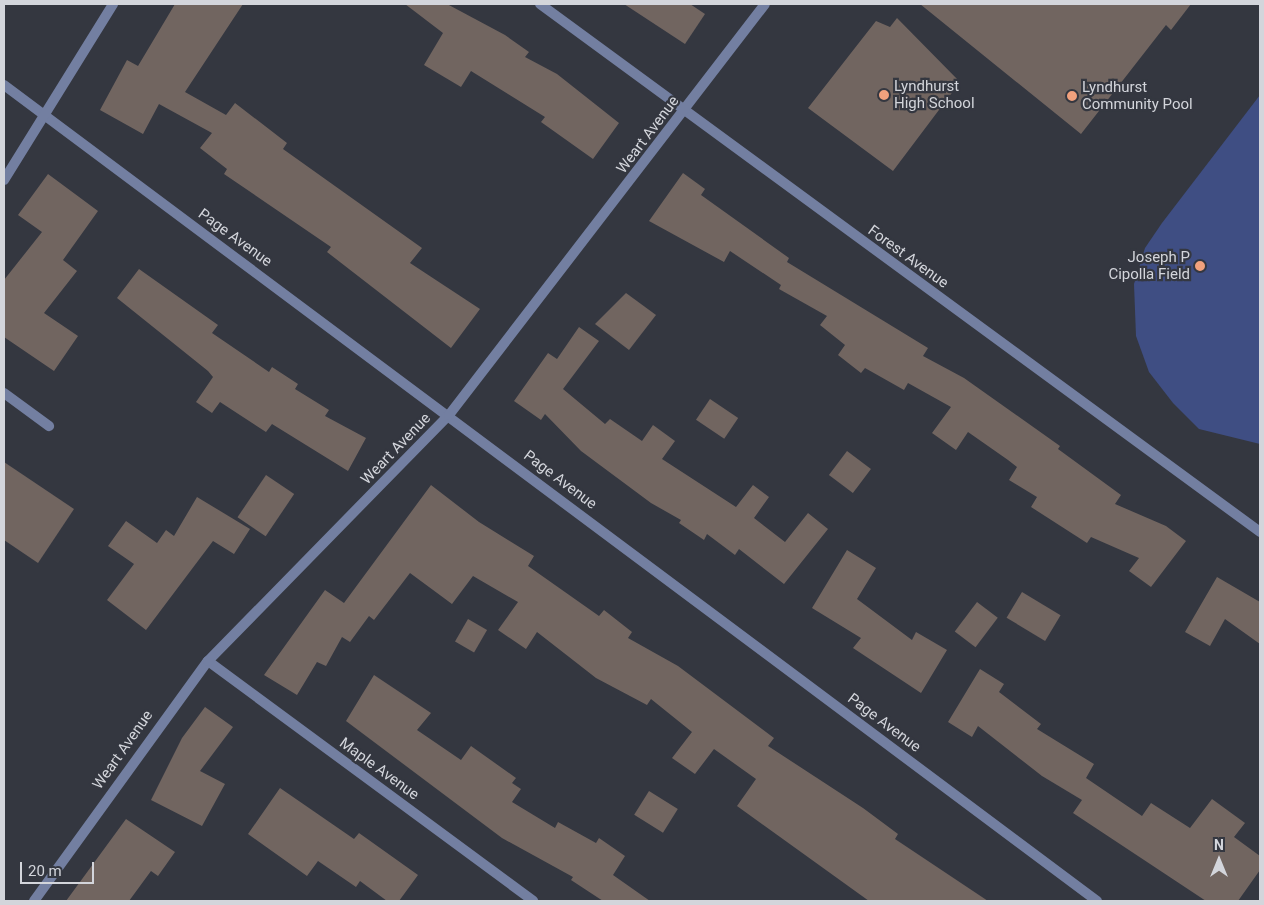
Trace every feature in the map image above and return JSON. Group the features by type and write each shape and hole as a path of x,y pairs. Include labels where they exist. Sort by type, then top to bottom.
{"street":[{"path":"4,180 113,4"},
{"name":"Forest Avenue","path":"540,4 1260,532"},
{"name":"Weart Avenue","path":"34,901 208,661 449,415 685,111 765,4"},
{"name":"Page Avenue","path":"4,86 449,415 1097,901"},
{"path":"4,393 49,426"},
{"name":"Maple Avenue","path":"208,661 533,901"}],"shaded area":[{"name":"Joseph P Cipolla Field","path":"1260,95 1260,444 1199,429 1173,403 1149,372 1136,336 1134,284 1145,248"}],"building":[{"path":"175,4 243,4 185,92 226,115 235,103 287,143 283,149 422,248 410,263 480,309 451,348 327,252 331,247 224,174 227,169 200,148 212,133 159,104 143,134 100,110 127,60 138,66"},
{"path":"405,4 447,4 505,35 529,52 525,57 557,74 619,123 593,159 541,122 545,117 471,71 461,87 424,65 443,33"},
{"path":"624,4 690,4 705,14 685,44"},
{"name":"Lyndhurst Community Pool","path":"920,4 1191,4 1171,30 1166,25 1081,134"},
{"name":"Lyndhurst High School","path":"897,18 960,82 893,171 808,108 876,21 890,27"},
{"path":"683,173 705,189 701,195 789,258 787,262 928,348 923,356 964,378 1060,446 1058,449 1121,495 1115,504 1166,526 1186,541 1151,587 1129,571 1139,558 1091,537 1087,543 1031,507 1037,497 1009,480 1017,467 1008,460 968,432 956,450 932,433 951,407 908,383 904,390 865,368 861,373 838,355 845,345 820,325 827,316 779,289 781,285 730,251 724,262 649,221"},
{"path":"48,174 98,211 63,260 77,271 44,313 78,336 54,371 4,337 4,280 42,232 18,215"},
{"path":"139,269 218,325 212,333 269,372 272,367 298,384 295,389 329,410 325,416 366,438 348,471 272,424 266,432 220,402 212,413 196,402 213,377 117,298"},
{"path":"626,293 656,315 629,350 595,324"},
{"path":"579,327 599,341 563,389 605,424 610,419 642,441 653,425 675,441 662,459 736,507 753,485 769,497 754,518 785,542 808,513 828,529 784,584 739,549 735,555 707,534 704,540 679,523 681,520 651,503 581,451 545,414 541,420 514,401 548,353 557,359"},
{"path":"710,399 738,418 724,439 696,420"},
{"path":"847,451 871,469 853,493 829,475"},
{"path":"4,462 74,509 38,563 4,540"},
{"path":"266,475 294,494 266,536 237,517"},
{"path":"431,485 479,522 534,556 528,566 599,616 604,610 632,632 628,638 678,666 774,738 768,746 863,808 898,834 895,839 988,901 869,901 737,806 756,779 714,749 695,774 672,758 692,732 651,699 647,705 596,678 537,632 526,649 498,630 518,602 473,576 452,604 410,573 374,620 369,616 350,642 342,637 326,666 317,662 297,695 264,675 325,590 344,603"},
{"path":"197,497 250,529 234,554 213,541 146,630 107,600 134,564 108,546 126,521 157,543 166,530 174,536"},
{"path":"847,550 876,568 857,599 912,640 916,632 947,650 921,693 853,648 861,638 812,608"},
{"path":"1217,577 1260,602 1260,644 1225,619 1210,646 1185,632"},
{"path":"1022,592 1061,615 1045,641 1007,618"},
{"path":"977,602 998,618 975,647 955,632"},
{"path":"468,619 487,630 474,653 455,642"},
{"path":"980,669 1004,684 999,692 1041,724 1037,729 1094,764 1086,778 1142,816 1151,803 1190,828 1212,799 1245,823 1234,837 1260,856 1260,870 1238,901 1206,901 1073,813 1082,800 1042,776 978,726 972,737 948,722"},
{"path":"374,675 431,713 417,730 461,760 471,746 516,778 512,783 521,789 512,802 555,828 558,822 596,843 599,838 625,856 613,875 650,901 603,901 571,880 573,877 502,838 346,721"},
{"path":"205,707 233,727 200,771 225,784 202,826 151,800 182,738"},
{"path":"280,788 354,839 359,833 418,875 399,901 387,901 360,881 356,887 318,861 307,876 248,834"},
{"path":"649,791 678,809 663,833 634,815"},
{"path":"126,819 175,852 158,876 151,871 129,901 66,901"}],"place":[{"name":"Lyndhurst High School","path":"884,95"},
{"name":"Lyndhurst Community Pool","path":"1072,96"},
{"name":"Joseph P Cipolla Field","path":"1200,266"}]}
